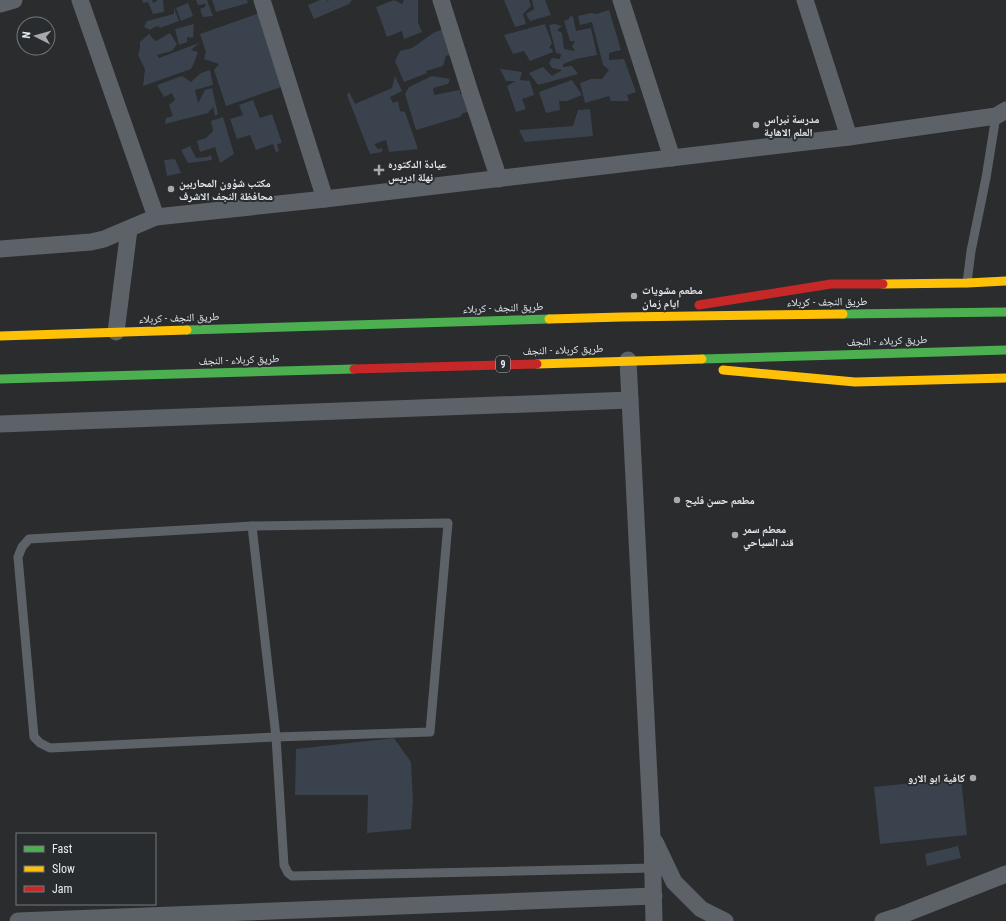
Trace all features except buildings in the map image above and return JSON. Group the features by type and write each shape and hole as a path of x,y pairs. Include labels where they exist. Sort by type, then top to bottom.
{"highway":[{"path":"622,317 831,284 1006,282"},
{"name":"طريق النجف - کربلاء","path":"0,336 622,317 1006,312"},
{"name":"طريق کربلاء - النجف","path":"0,379 1006,350"},
{"path":"628,360 855,382 1006,378"}],"street":[{"path":"0,4 14,0"},
{"path":"80,0 156,217"},
{"path":"262,0 325,199"},
{"path":"441,0 499,179"},
{"path":"621,0 672,158"},
{"path":"805,0 849,137"},
{"path":"0,249 91,242 104,239 156,217 499,179 849,137 1001,113"},
{"path":"116,332 129,229"},
{"path":"628,360 652,837 654,921"},
{"path":"0,424 630,400"},
{"path":"652,837 674,882 701,909 725,921"},
{"path":"883,921 1006,874"},
{"path":"18,921 654,896"}],"lane":[{"path":"967,283 971,251 1001,113"},
{"path":"448,523 430,732 276,737 50,748 40,743 34,737 18,557 22,547 29,539 252,526 448,523"},
{"path":"252,526 276,737 284,865 288,873 292,876 653,868"}],"traffic: fast":[{"path":"843,314 1006,312"},
{"path":"187,330 549,319"},
{"path":"702,359 1006,350"},
{"path":"0,379 354,369"}],"traffic: slow":[{"path":"883,284 1006,281"},
{"path":"549,319 843,314"},
{"path":"0,336 187,330"},
{"path":"537,364 702,359"},
{"path":"723,370 855,382 1006,378"}],"traffic: jam":[{"path":"699,305 831,284 883,284"},
{"path":"354,369 537,364"}],"place":[{"name":"مدرسة نبراس العلم الاهاية","path":"756,125"},
{"name":"عيادة الدكتوره نهلة ادريس","path":"379,170"},
{"name":"مكتب شؤون المحاربين محافظة النجف الاشرف","path":"171,189"},
{"name":"مطعم مشويات ايام زمان","path":"634,296"},
{"name":"مطعم حسن فليح","path":"677,500"},
{"name":"معطم سمر قند السياحي","path":"735,535"},
{"name":"كافية ابو الارو","path":"973,778"}]}
